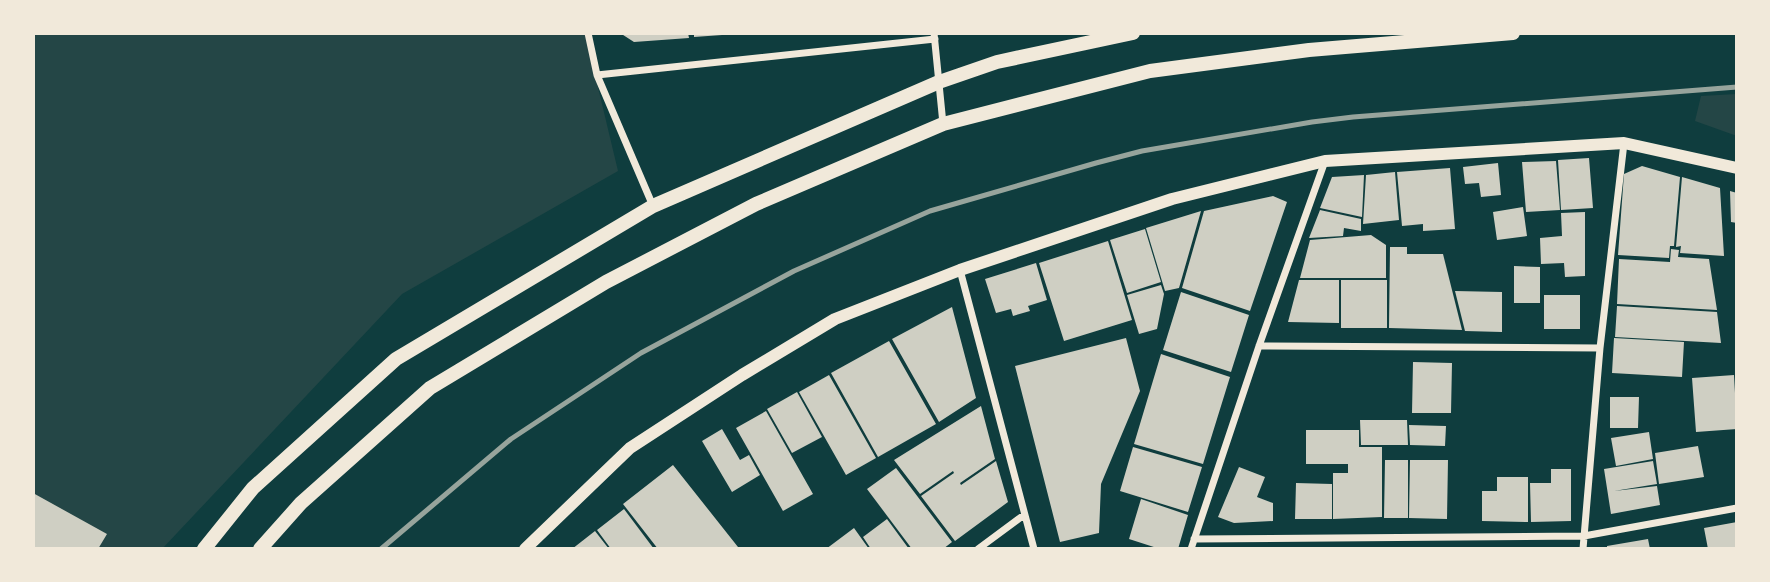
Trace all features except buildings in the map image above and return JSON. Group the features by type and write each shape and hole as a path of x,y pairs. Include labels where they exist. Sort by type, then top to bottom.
{"main road":[{"path":"204,549 253,488 396,359 653,206 939,82 998,62 1133,33"},
{"path":"260,549 300,503 430,388 606,282 756,204 943,124 1150,71 1309,50 1513,33"}],"street":[{"path":"589,33 597,75 653,206"},
{"path":"597,75 934,36 943,124"},
{"path":"1583,549 1600,348 1624,143"},
{"path":"525,549 631,448 742,375 835,319 960,270 1172,199 1325,162 1624,143 1737,169"},
{"path":"1191,549 1259,346 1325,162"},
{"path":"960,270 1034,549"},
{"path":"1259,346 1600,348"},
{"path":"1194,539 1584,536 1737,508"},
{"path":"978,549 1024,515"}],"shaded area":[{"path":"33,33 585,33 618,171 402,294 162,549 33,549"},
{"path":"1737,94 1737,136 1695,121 1701,96"}],"railway":[{"path":"381,549 511,439 641,353 794,271 930,211 1142,151 1312,122 1737,87"}]}
